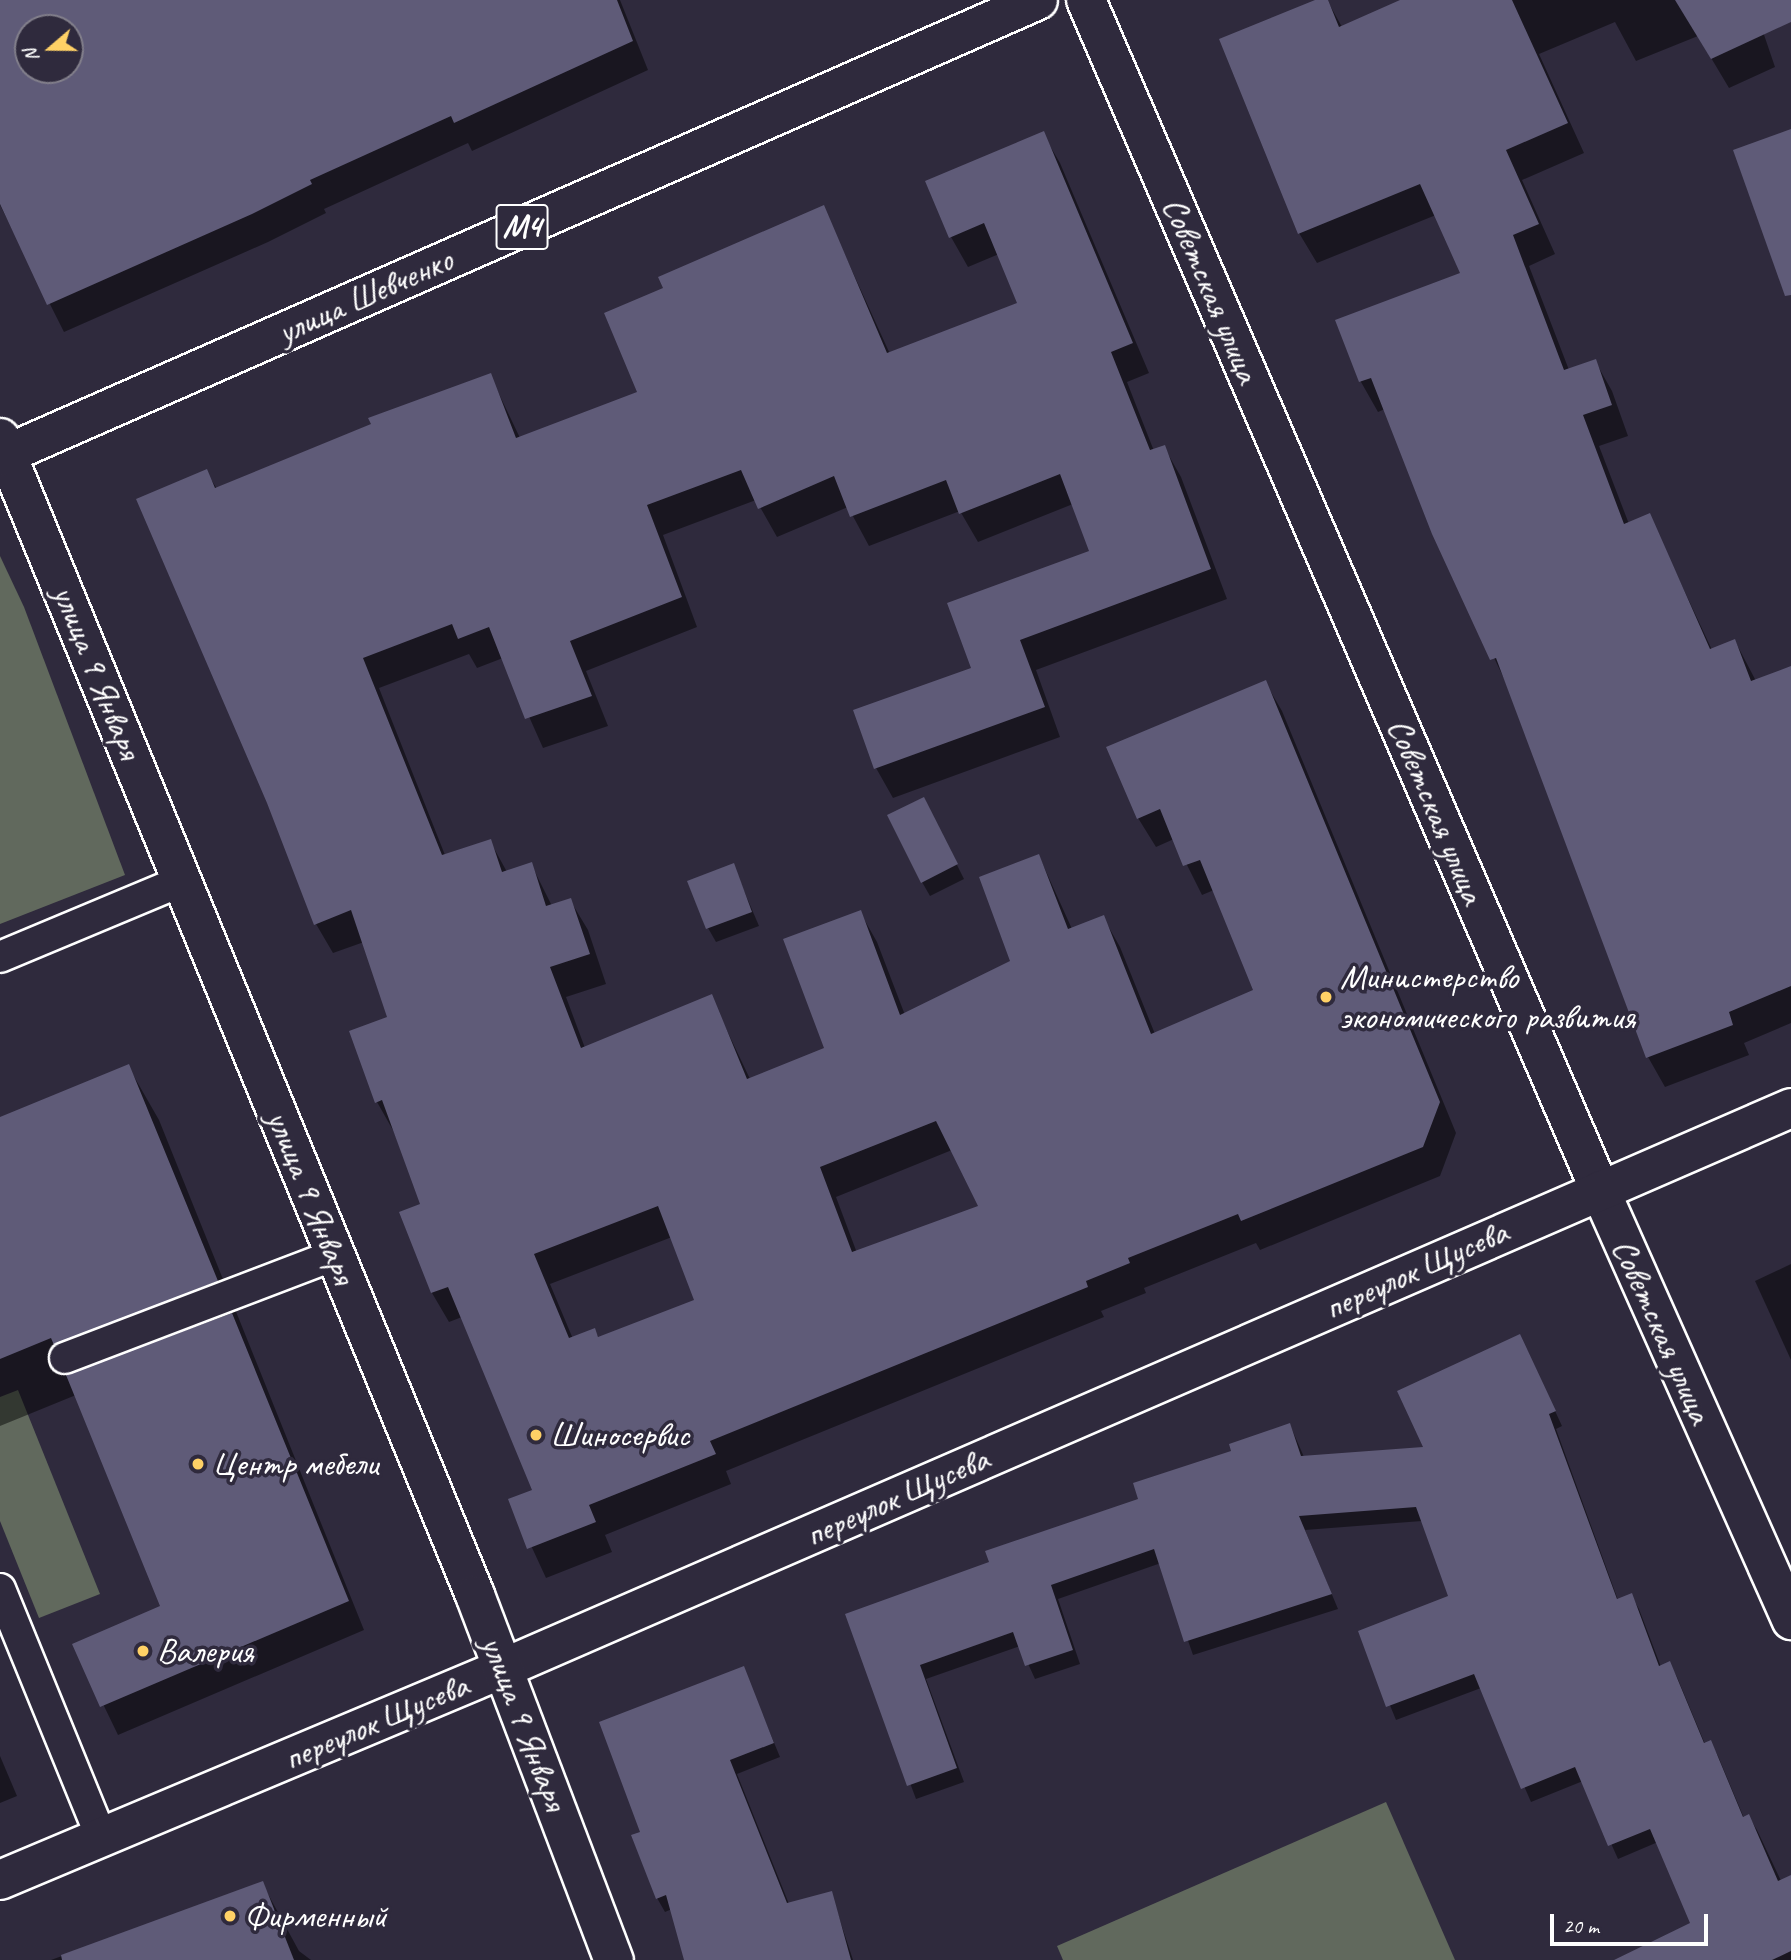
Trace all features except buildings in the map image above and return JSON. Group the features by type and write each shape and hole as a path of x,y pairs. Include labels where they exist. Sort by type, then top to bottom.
{"main road":[{"name":"улица Шевченко","path":"2,450 1038,0"},
{"name":"Советская улица","path":"1086,0 1600,1190 1791,1620"},
{"name":"улица 9 Января","path":"2,450 182,881 504,1668 614,1960"},
{"name":"переулок Щусева","path":"0,1880 504,1668 1791,1108"}],"lane":[{"path":"0,957 182,881"},
{"path":"65,1358 335,1255"},
{"path":"0,1589 102,1837"}],"shaded area":[{"path":"0,556 24,607 125,875 0,924"},
{"path":"18,1390 100,1594 39,1618 0,1521 0,1397"},
{"path":"1386,1802 1455,1960 1063,1960 1057,1946"}],"place":[{"name":"Министерство экономического развития","path":"1326,997"},
{"name":"Шиносервис","path":"536,1435"},
{"name":"Центр мебели","path":"198,1464"},
{"name":"Валерия","path":"143,1651"},
{"name":"Фирменный","path":"230,1916"}]}
